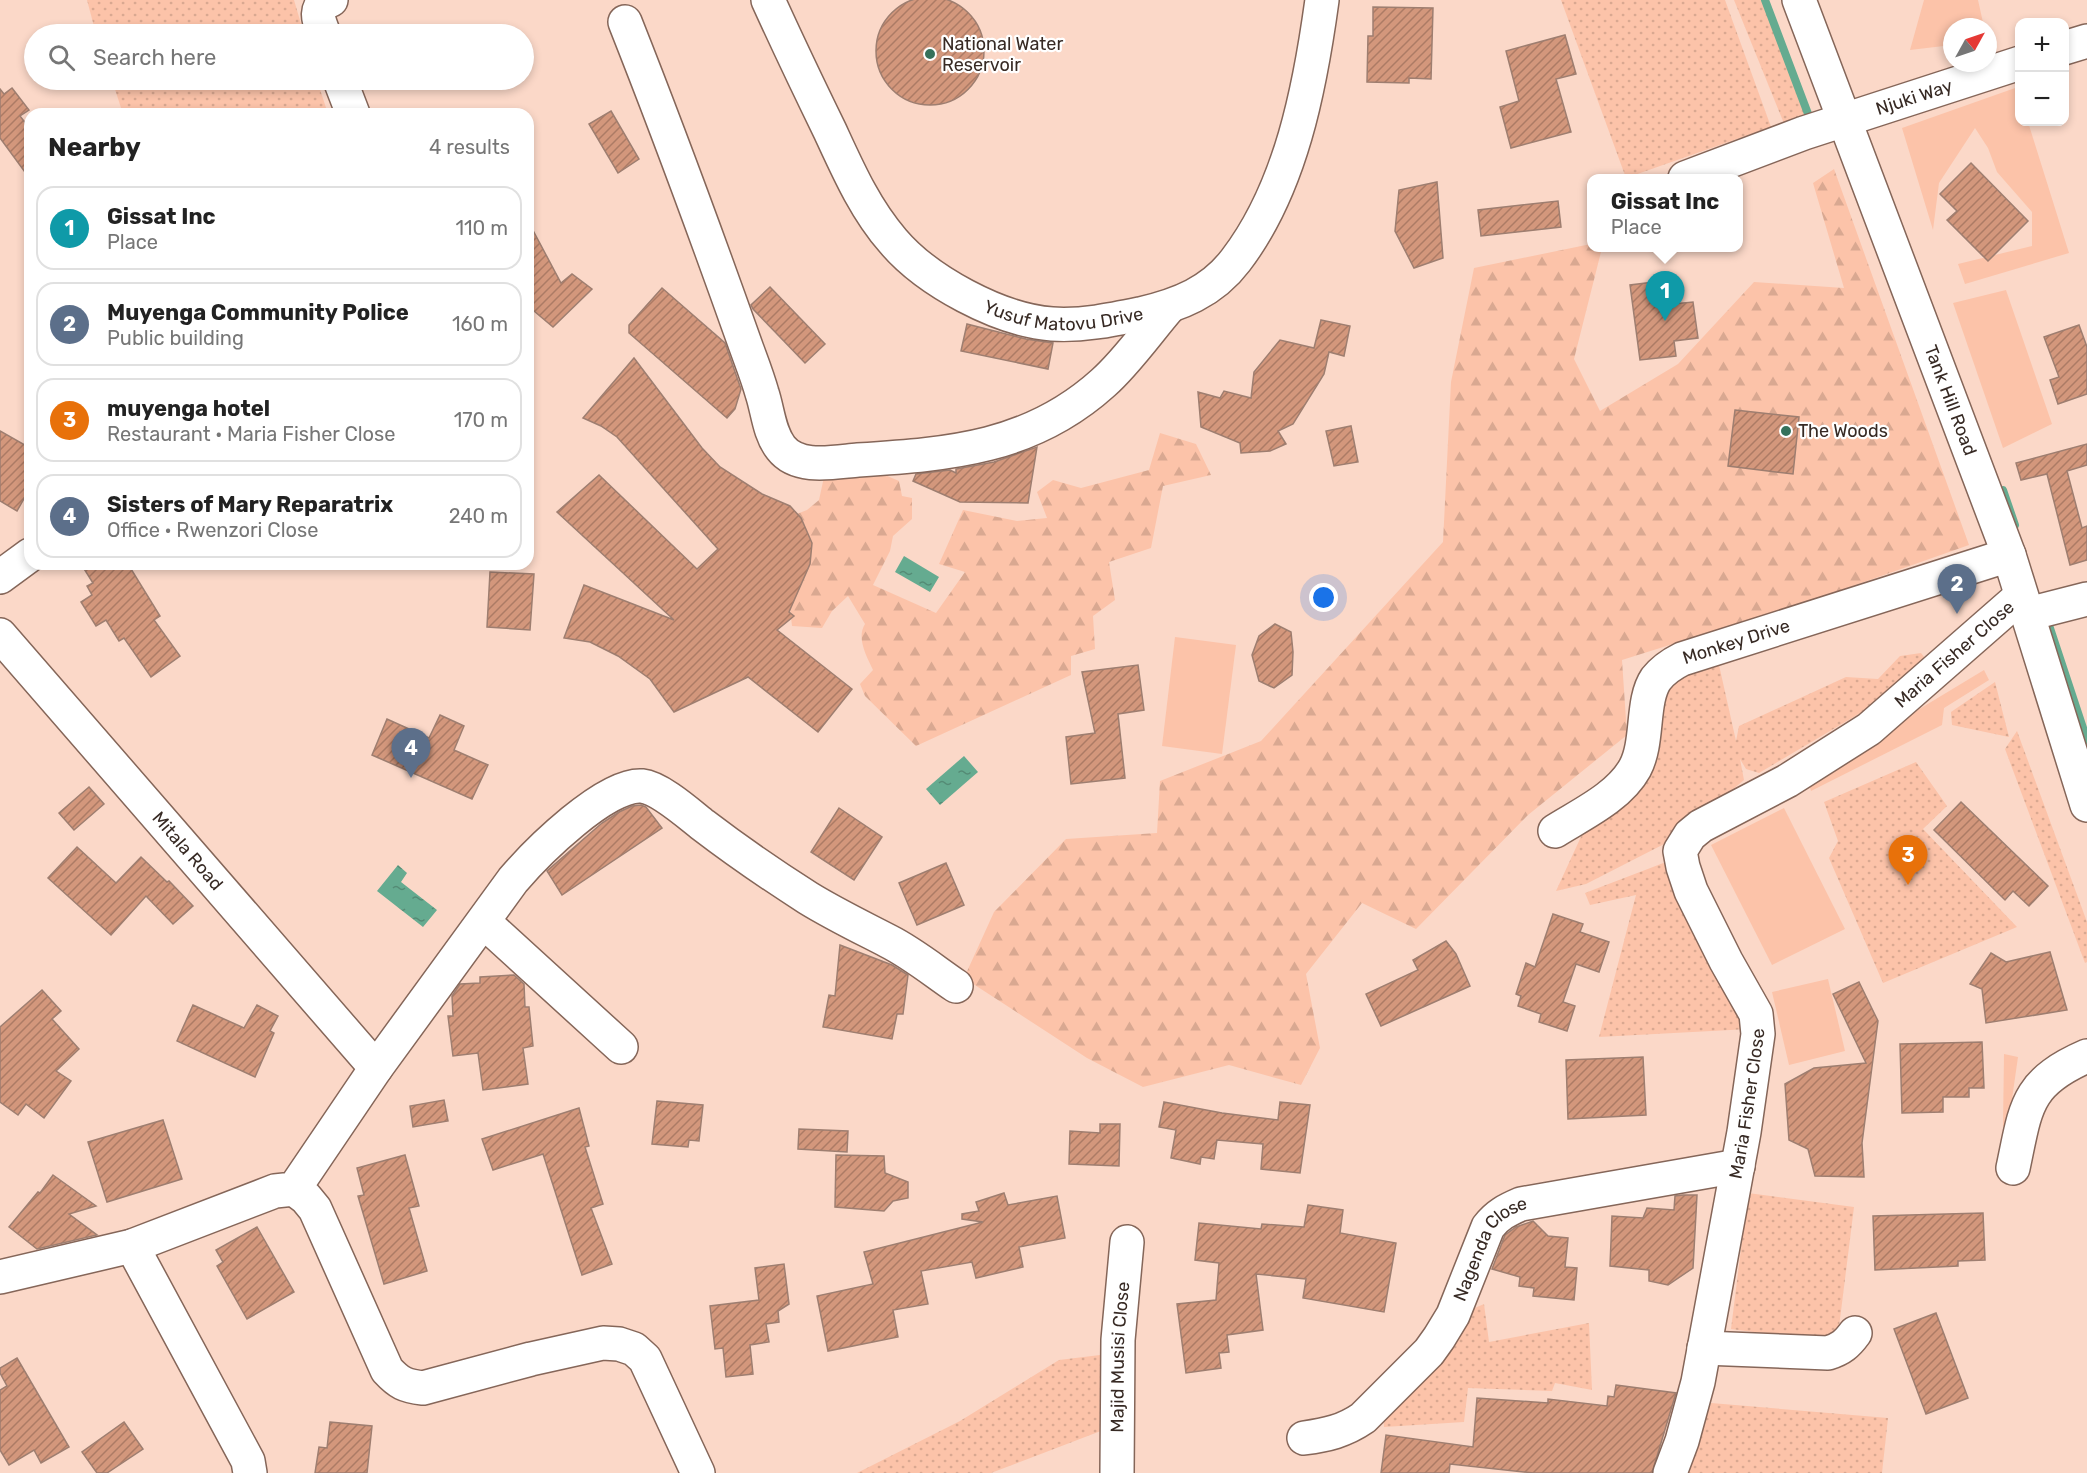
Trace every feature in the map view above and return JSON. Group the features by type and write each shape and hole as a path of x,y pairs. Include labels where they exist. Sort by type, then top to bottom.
{"street":[{"path":"320,24 318,9 330,0"},
{"name":"Yusuf Matovu Drive","path":"768,0 862,199 893,242 929,274 969,297 1002,312 1052,324 1088,324 1169,307 1194,297 1217,282 1235,262 1260,224 1282,175 1300,120 1322,0"},
{"name":"Tank Hill Road","path":"1799,0 2009,555 2087,805"},
{"path":"625,22 710,246 762,392 772,432 780,447 790,458 801,462 819,463 948,453 1014,436 1045,423 1072,407 1105,382 1169,307"},
{"path":"2069,46 2087,41"},
{"name":"Njuki Way","path":"1696,174 1804,133 2015,64"},
{"path":"344,90 351,108"},
{"name":"Monkey Drive","path":"1555,831 1613,793 1626,782 1635,769 1641,753 1651,690 1656,679 1667,667 1682,659 2009,555"},
{"path":"0,577 24,559"},
{"path":"2025,605 2087,599"},
{"name":"Maria Fisher Close","path":"1670,1473 1698,1382 1738,1166 1758,1034 1756,1014 1691,891 1680,851 1690,835 1701,826 1786,780 1869,729 2025,605"},
{"name":"Mitala Road","path":"0,635 376,1068"},
{"path":"0,1276 132,1246 274,1191 294,1188 376,1068 513,880 536,854 606,797 623,789 643,786 665,796 723,840 793,888 850,923 890,942 957,986"},
{"path":"484,922 621,1047"},
{"path":"2013,1168 2024,1116 2031,1098 2058,1070 2087,1056"},
{"name":"Nagenda Close","path":"1304,1438 1336,1433 1358,1422 1429,1352 1453,1315 1488,1227 1496,1217 1507,1210 1521,1204 1738,1166"},
{"path":"294,1188 315,1209 387,1370 398,1382 423,1388 562,1352 603,1343 619,1344 634,1349 645,1359 698,1473"},
{"name":"Majid Musisi Close","path":"1117,1473 1118,1340 1127,1242"},
{"path":"132,1246 248,1461 250,1473"},
{"path":"1704,1348 1828,1353 1846,1345 1855,1333"}],"green space":[{"path":"87,0 294,0 301,24 93,24"},
{"path":"1561,0 1725,0 1771,127 1637,174 1625,174"},
{"path":"1734,0 1762,0 1807,119 1785,126"},
{"path":"1924,0 1978,0 1982,18 1943,18 1943,46 1910,50"},
{"path":"2015,88 2015,126 2029,126 2069,253 1965,284 1958,264 2032,246 2032,212 1997,172 1988,148 1975,128 1939,183 1933,230 1902,128"},
{"path":"115,90 320,90 326,108 121,108"},
{"path":"1834,169 1969,545 1813,600 1622,660 1627,735 1528,815 1416,929 1362,903 1306,974 1320,1048 1301,1085 1229,1065 1143,1087 1087,1058 964,978 994,912 1066,839 1157,833 1160,781 1261,741 1443,542 1451,382 1474,268 1587,245 1587,252 1601,252 1574,359 1600,411 1678,364 1754,282 1844,288 1813,183"},
{"path":"2006,290 2052,424 2003,448 1953,303"},
{"path":"1160,433 1196,444 1211,475 1163,486 1151,548 1109,562 1115,600 1093,616 1095,649 1071,656 1071,675 916,746 865,696 860,684 873,670 862,641 865,624 848,596 832,611 822,628 792,626 786,576 784,519 807,510 819,500 824,477 878,472 899,481 902,496 912,498 912,519 893,536 890,551 873,585 936,613 965,572 939,564 963,510 1017,521 1047,518 1037,492 1053,480 1081,488 1149,470"},
{"path":"1175,637 1236,645 1222,754 1162,746"},
{"path":"1921,653 1932,667 1901,689 1759,773 1746,769 1740,759 1744,780 1672,840 1586,884 1556,891 1585,828 1669,680 1717,656 1736,741 1739,726 1846,677 1878,679 1900,656"},
{"path":"1984,670 1989,680 1944,708 1942,725 1811,791 1807,777"},
{"path":"1995,682 2009,737 1952,725 1951,712"},
{"path":"2017,731 2087,922 2087,962 2085,963 2005,749"},
{"path":"1916,762 1947,806 1923,829 2017,927 1883,983 1829,858 1838,841 1824,802"},
{"path":"1784,808 1845,929 1772,965 1711,845"},
{"path":"1666,862 1749,1029 1599,1037 1636,895 1590,905 1585,893"},
{"path":"1828,979 1845,1051 1789,1065 1772,992"},
{"path":"2004,1054 2018,1057 2008,1127 2003,1126"},
{"path":"1748,1193 1854,1207 1837,1343 1731,1329"},
{"path":"1484,1304 1489,1342 1589,1323 1592,1390 1555,1383 1552,1391 1468,1388 1464,1422 1384,1427 1383,1411 1463,1313"},
{"path":"1100,1355 1106,1429 991,1473 857,1473 960,1421 1059,1360"},
{"path":"1711,1403 1888,1418 1882,1473 1687,1473"}],"water":[{"path":"904,556 939,577 930,592 895,572"},
{"path":"964,756 978,772 940,805 926,789"},
{"path":"398,865 407,873 401,882 437,910 423,927 377,891"}],"building":[{"name":"National Water Reservoir","path":"916,-1 944,-1 960,6 975,21 983,40 983,62 975,81 960,96 941,104 919,104 900,96 885,81 877,62 877,40 885,21 900,6"},
{"path":"1373,7 1433,8 1431,79 1409,78 1409,83 1367,82 1368,36 1373,36"},
{"path":"1565,35 1576,74 1556,79 1571,132 1511,148 1500,107 1519,101 1506,51"},
{"path":"12,88 27,108 24,108 24,113 20,116 24,121 24,171 0,138 0,89 4,94"},
{"path":"611,111 639,159 618,173 589,124"},
{"path":"1971,163 2028,221 1988,261 1947,220 1957,211 1940,194"},
{"path":"1437,182 1443,258 1414,268 1395,231 1399,190"},
{"path":"1558,201 1561,227 1481,236 1478,210"},
{"path":"534,232 561,283 572,274 592,289 553,327 534,311"},
{"path":"1670,280 1673,304 1693,302 1698,338 1674,341 1676,356 1640,360 1630,285"},
{"path":"770,287 825,344 805,363 751,305"},
{"path":"662,288 725,343 741,389 735,409 727,418 629,333 629,325"},
{"path":"1321,320 1350,326 1344,356 1329,352 1324,374 1293,424 1278,431 1286,444 1270,451 1241,453 1240,443 1201,427 1198,392 1220,398 1224,391 1251,398 1254,372 1280,340 1314,348"},
{"path":"967,324 1026,339 1053,343 1048,369 961,351"},
{"path":"2079,325 2087,347 2087,394 2058,404 2050,380 2059,377 2044,337"},
{"path":"634,358 702,448 720,467 762,494 790,506 801,518 812,543 810,564 789,612 794,616 777,630 852,689 818,732 748,677 674,712 650,679 618,656 590,642 564,638 584,585 674,620 557,512 599,475 697,569 718,549 617,437 583,418"},
{"path":"1735,410 1799,417 1793,474 1728,466"},
{"path":"1351,426 1358,462 1334,466 1326,431"},
{"path":"0,431 24,445 24,499 17,511 0,501"},
{"path":"2087,444 2087,465 2067,471 2082,528 2087,526 2087,560 2070,565 2047,474 2021,480 2016,463"},
{"path":"1037,447 1028,503 960,502 913,481 916,474 950,470 956,473 956,469 994,462"},
{"path":"85,570 132,570 160,616 154,620 180,656 151,677 124,638 119,641 106,620 96,626 81,602 92,595 87,586 93,583"},
{"path":"490,572 534,574 530,630 487,627"},
{"path":"1275,624 1291,632 1293,652 1292,675 1274,688 1259,681 1252,655 1259,636"},
{"path":"1138,665 1144,710 1118,714 1125,778 1071,784 1066,737 1095,733 1082,672"},
{"path":"440,715 464,726 454,750 488,765 472,799 372,755 387,719 429,738"},
{"path":"89,787 104,804 74,830 59,813"},
{"path":"1961,802 2048,886 2029,906 2013,891 2005,900 1934,830"},
{"path":"632,806 646,807 662,828 562,895 547,871 602,823"},
{"path":"839,808 882,837 854,880 811,852"},
{"path":"77,847 116,883 141,857 193,906 173,924 146,896 111,935 48,878"},
{"path":"946,863 964,905 917,925 899,883"},
{"path":"1553,914 1583,924 1580,932 1609,942 1599,972 1576,964 1563,1002 1575,1006 1567,1031 1539,1022 1541,1014 1518,1006 1521,996 1516,994 1526,963 1535,967"},
{"path":"1446,941 1456,954 1470,986 1381,1026 1366,994 1418,970 1413,960"},
{"path":"840,945 892,965 908,975 903,1014 897,1014 892,1039 823,1027 829,995 835,996"},
{"path":"2050,952 2067,1010 1986,1023 1982,989 1970,984 1991,953 2006,962"},
{"path":"514,975 524,984 525,1007 529,1007 533,1046 523,1048 528,1084 483,1090 478,1053 453,1056 448,1016 453,1016 452,996 460,984 480,983 480,977"},
{"path":"1859,982 1878,1021 1862,1143 1864,1177 1815,1176 1808,1149 1789,1140 1785,1084 1814,1068 1866,1063 1833,994"},
{"path":"42,990 61,1011 52,1019 79,1049 56,1071 71,1081 44,1118 26,1104 18,1115 0,1102 0,1027"},
{"path":"193,1005 244,1028 257,1005 278,1016 270,1031 274,1033 255,1077 177,1041"},
{"path":"1982,1042 1984,1088 1969,1088 1969,1097 1943,1097 1943,1112 1902,1113 1900,1044"},
{"path":"1643,1057 1646,1115 1568,1119 1566,1060"},
{"path":"444,1100 448,1121 413,1127 410,1106"},
{"path":"657,1101 703,1105 699,1141 689,1140 688,1147 652,1144"},
{"path":"1164,1102 1222,1113 1278,1120 1280,1102 1310,1105 1300,1173 1261,1169 1263,1144 1217,1140 1214,1159 1201,1157 1200,1164 1171,1158 1176,1130 1159,1127"},
{"path":"579,1108 589,1146 585,1147 603,1204 591,1208 612,1264 582,1275 543,1154 493,1170 482,1139"},
{"path":"163,1120 182,1179 107,1202 88,1142"},
{"path":"1100,1124 1120,1124 1119,1166 1069,1164 1070,1131 1100,1133"},
{"path":"799,1129 848,1131 847,1152 798,1149"},
{"path":"405,1155 419,1206 409,1208 427,1271 384,1284 358,1196 364,1195 357,1168"},
{"path":"836,1155 884,1156 885,1173 908,1182 908,1198 893,1201 884,1211 835,1207"},
{"path":"53,1175 96,1206 69,1214 97,1235 37,1249 9,1227"},
{"path":"1004,1193 1008,1205 1057,1196 1065,1238 1019,1247 1023,1267 976,1278 972,1262 921,1271 928,1304 893,1310 898,1337 828,1351 817,1296 873,1284 864,1252 983,1222 962,1219 962,1214 979,1211 976,1202"},
{"path":"1697,1195 1693,1268 1668,1285 1649,1281 1649,1270 1610,1266 1612,1216 1643,1218 1647,1208 1674,1210 1675,1196"},
{"path":"1308,1205 1343,1210 1340,1233 1396,1243 1384,1312 1303,1298 1306,1279 1256,1274 1263,1330 1227,1335 1229,1352 1219,1353 1221,1368 1186,1373 1177,1304 1216,1300 1219,1263 1195,1260 1199,1223 1261,1229 1262,1224 1304,1227"},
{"path":"1983,1213 1985,1260 1958,1261 1958,1266 1875,1270 1873,1216"},
{"path":"1533,1221 1548,1236 1568,1238 1565,1267 1577,1268 1574,1300 1533,1296 1534,1288 1519,1286 1520,1277 1492,1269 1505,1235 1516,1227"},
{"path":"257,1227 294,1292 247,1319 217,1266 223,1262 216,1250"},
{"path":"784,1264 789,1304 778,1311 779,1322 766,1324 769,1342 750,1345 753,1374 726,1377 723,1348 715,1349 710,1306 759,1300 755,1268"},
{"path":"1936,1313 1968,1398 1926,1414 1894,1329"},
{"path":"17,1358 69,1447 41,1463 34,1450 9,1465 0,1450 0,1390 7,1386 0,1373 0,1368"},
{"path":"1616,1385 1676,1393 1652,1473 1534,1473 1450,1464 1449,1473 1381,1473 1386,1435 1473,1447 1477,1398 1548,1403 1548,1399 1607,1406 1608,1396 1614,1397"},
{"path":"124,1422 143,1449 107,1473 97,1473 82,1452"},
{"path":"330,1422 372,1426 367,1473 315,1473 319,1447 327,1448"}],"waterway":[{"path":"1765,0 1810,119"},
{"path":"2003,490 2015,525"},
{"path":"2046,616 2087,740"}],"place":[{"name":"National Water Reservoir","path":"930,54"},
{"name":"Gissat Inc","path":"1665,321"},
{"name":"The Woods","path":"1786,431"},
{"name":"Muyenga Community Police","path":"1957,614"},
{"name":"Sisters of Mary Reparatrix","path":"411,778"},
{"name":"muyenga hotel","path":"1908,885"}]}
